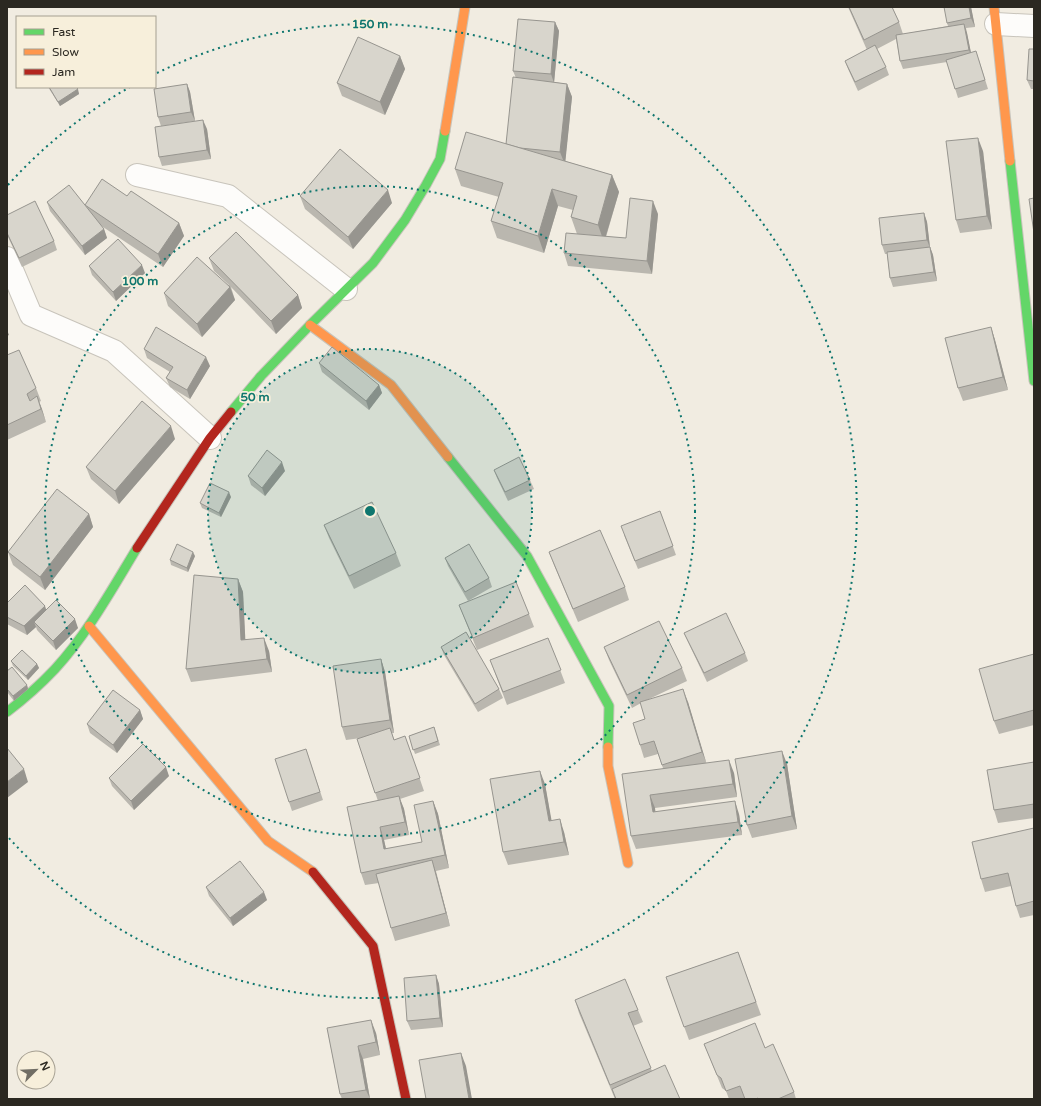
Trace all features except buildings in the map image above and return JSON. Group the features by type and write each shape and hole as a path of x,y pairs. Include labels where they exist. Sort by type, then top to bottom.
{"street":[{"path":"7,712 27,696 55,669 90,626 145,535 210,438 261,376 373,263 400,226 426,185 440,159 465,7"},
{"path":"1034,26 995,15 1034,380"},
{"path":"137,175 228,196 346,290"},
{"path":"7,258 31,315 114,351 210,438"},
{"path":"310,325 391,385 527,556 609,706 608,766 628,863"},
{"path":"90,626 268,841 312,870 373,946 406,1099"}],"traffic: fast":[{"path":"231,412 261,376 373,263 405,220 426,185 440,159 445,131"},
{"path":"1010,161 1034,381"},
{"path":"448,457 527,556 609,706 608,747"},
{"path":"7,712 38,686 67,655 89,626 137,548"}],"traffic: slow":[{"path":"445,131 465,7"},
{"path":"994,7 1010,161"},
{"path":"310,325 391,385 448,457"},
{"path":"89,626 268,841 313,872"},
{"path":"608,747 608,766 628,863"}],"traffic: jam":[{"path":"137,548 210,438 231,412"},
{"path":"313,872 373,946 406,1099"}]}
